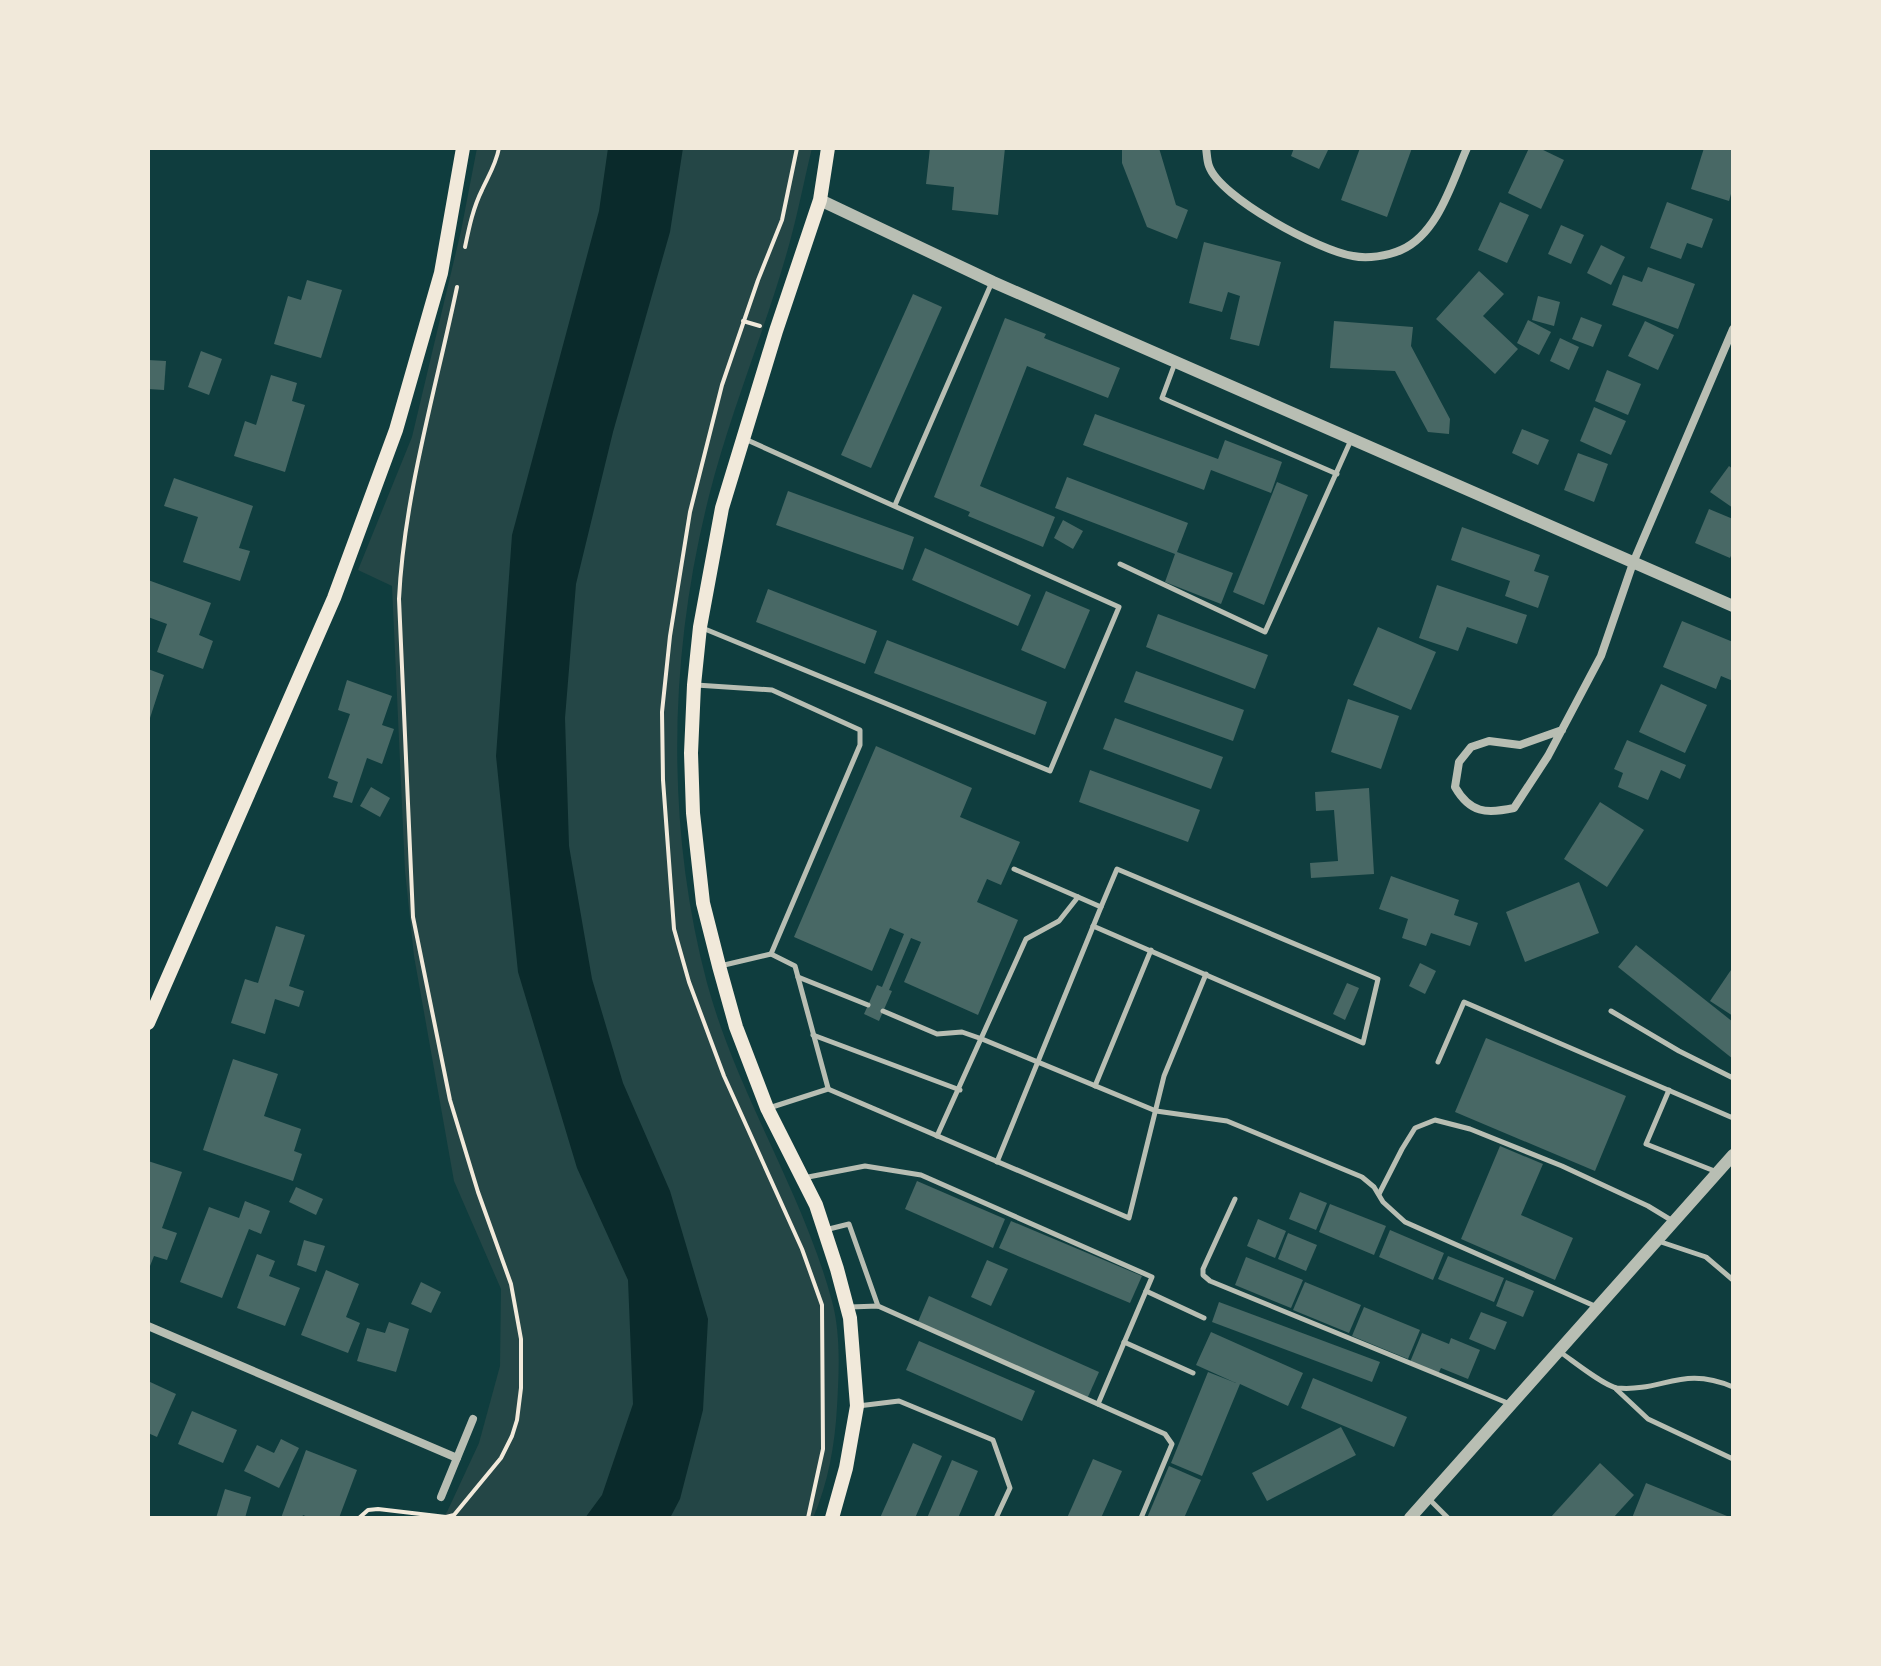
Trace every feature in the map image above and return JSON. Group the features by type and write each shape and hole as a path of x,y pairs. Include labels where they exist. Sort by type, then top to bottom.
{"main road":[{"path":"148,1023 334,598 396,430 441,273 463,148"},
{"path":"828,148 820,200 722,508 700,627 691,753 693,813 703,903 736,1027 767,1108 824,1230 847,1307 857,1406 846,1468 832,1518"}],"street":[{"path":"1206,148 1209,168 1224,186 1250,208 1324,248 1357,257 1402,250 1419,236 1433,220 1467,148"},
{"path":"820,200 993,282 1733,606"},
{"path":"1562,730 1520,745 1489,741 1471,747 1459,762 1455,787 1464,802 1490,813 1514,808 1562,730 1601,656 1633,563 1733,331"},
{"path":"1410,1518 1733,1155"},
{"path":"148,1326 457,1458"},
{"path":"441,1497 473,1419"}],"lane":[{"path":"895,505 993,282"},
{"path":"1176,362 1162,398 1337,474"},
{"path":"700,627 1050,771 1119,607 743,438"},
{"path":"1120,564 1265,632 1352,440"},
{"path":"694,685 772,690 860,730 860,745 771,954"},
{"path":"1014,869 1101,907"},
{"path":"997,1162 1037,1062 1093,926 1117,869 1378,979 1363,1043 1093,926"},
{"path":"937,1136 1026,939 1059,921 1078,897"},
{"path":"1095,1086 1151,950"},
{"path":"719,966 771,954 795,966 828,1089"},
{"path":"767,1108 828,1089 1129,1218 1164,1076 1206,974"},
{"path":"797,977 868,1005"},
{"path":"1438,1062 1464,1002 1733,1118"},
{"path":"883,1011 937,1034 962,1032 982,1039 1156,1111 1227,1121 1362,1177 1391,1211 1405,1222 1598,1307"},
{"path":"1611,1011 1733,1078"},
{"path":"812,1034 960,1090"},
{"path":"1669,1090 1646,1144 1718,1173"},
{"path":"1379,1195 1415,1128 1435,1120 1470,1129 1519,1149 1648,1206 1674,1222"},
{"path":"802,1178 865,1166 921,1175 1152,1277 1098,1404"},
{"path":"1235,1199 1203,1269 1203,1275 1210,1281 1511,1405"},
{"path":"824,1230 849,1224 878,1306"},
{"path":"1657,1241 1706,1257 1733,1280"},
{"path":"1146,1291 1204,1318"},
{"path":"847,1307 878,1306 1165,1434 1172,1444 1141,1518"},
{"path":"1124,1342 1193,1373"},
{"path":"1559,1351 1615,1388 1648,1419 1733,1459"},
{"path":"1615,1388 1686,1377 1714,1379 1733,1387"},
{"path":"857,1406 899,1401 993,1440 1010,1488 996,1518"},
{"path":"1428,1498 1448,1518"}],"path":[{"path":"464,257 472,216 482,189 493,172 499,148"},
{"path":"731,356 782,220 797,148"},
{"path":"457,286 409,510 400,563 399,599 413,917 450,1100 511,1284 521,1339 521,1388 517,1420 501,1458"},
{"path":"743,321 761,327"}],"shaded area":[{"path":"477,148 812,148 785,259 709,496 686,616 677,739 684,862 693,923 707,983 735,1064 804,1220 835,1314 839,1367 835,1435 827,1478 813,1518 441,1518 447,1512 479,1443 500,1366 501,1289 454,1181 414,956 405,871 392,586 358,570 412,437 461,231"},
{"path":"608,148 683,148 670,232 613,432 576,584 565,718 569,846 592,979 623,1083 670,1191 708,1319 703,1410 680,1499 670,1518 585,1518 602,1495 633,1404 628,1280 577,1168 518,972 496,756 512,535 599,211"}],"building":[{"path":"930,148 1005,148 998,215 952,210 954,187 926,184"},
{"path":"1122,148 1159,148 1176,205 1188,210 1177,239 1147,227 1122,163"},
{"path":"1294,148 1329,148 1319,169 1291,156"},
{"path":"1360,148 1412,148 1387,217 1341,200"},
{"path":"1529,148 1539,148 1564,160 1541,209 1508,193"},
{"path":"1704,148 1733,148 1733,187 1729,201 1691,189"},
{"path":"1500,202 1529,215 1507,263 1478,250"},
{"path":"1667,202 1713,219 1702,248 1687,243 1681,259 1650,248"},
{"path":"1561,225 1584,235 1571,264 1548,254"},
{"path":"1204,242 1281,262 1259,346 1230,339 1240,296 1228,292 1222,312 1189,303"},
{"path":"1601,245 1625,257 1611,285 1587,273"},
{"path":"1648,267 1695,284 1678,329 1612,305 1623,275 1642,282"},
{"path":"1479,271 1504,294 1483,316 1518,349 1495,374 1436,319"},
{"path":"307,280 342,290 321,358 274,344 288,296 301,300"},
{"path":"913,294 942,307 871,468 841,455"},
{"path":"1538,296 1560,302 1554,326 1532,320"},
{"path":"1581,317 1602,325 1593,347 1572,339"},
{"path":"1005,318 1046,334 1044,338 1120,368 1108,398 1027,366 980,486 1055,517 1043,547 968,516 970,512 934,497"},
{"path":"1528,320 1551,332 1539,355 1517,343"},
{"path":"1334,321 1413,327 1411,346 1450,419 1449,434 1428,432 1395,371 1330,368"},
{"path":"1645,321 1674,335 1658,370 1628,356"},
{"path":"1560,338 1579,347 1569,370 1550,361"},
{"path":"201,351 222,359 209,395 188,387"},
{"path":"148,360 166,361 164,390 148,389"},
{"path":"1607,370 1641,384 1628,415 1595,401"},
{"path":"271,375 297,383 292,401 305,405 285,472 234,456 245,421 256,425"},
{"path":"1594,407 1626,421 1611,455 1580,441"},
{"path":"1095,414 1218,459 1225,440 1282,462 1271,493 1211,470 1204,490 1083,445"},
{"path":"1522,429 1549,440 1538,465 1512,453"},
{"path":"1578,453 1608,464 1594,502 1564,490"},
{"path":"1729,466 1733,469 1733,508 1710,492"},
{"path":"1067,477 1188,523 1177,552 1233,573 1221,604 1165,582 1175,554 1055,508"},
{"path":"174,478 253,506 239,548 250,551 240,581 183,562 198,517 164,506"},
{"path":"1277,482 1308,495 1264,605 1233,592"},
{"path":"788,491 914,537 903,570 776,525"},
{"path":"1709,509 1733,519 1733,551 1730,558 1695,543"},
{"path":"1063,520 1083,531 1073,549 1054,538"},
{"path":"1462,527 1540,555 1534,571 1549,576 1538,608 1505,596 1510,581 1451,560"},
{"path":"925,548 1031,595 1018,626 912,580"},
{"path":"148,580 211,603 199,635 213,641 203,669 157,652 167,624 148,617"},
{"path":"1437,585 1527,615 1517,644 1467,627 1458,651 1419,638"},
{"path":"768,589 877,631 865,664 756,622"},
{"path":"1046,591 1090,610 1065,669 1021,650"},
{"path":"1158,614 1268,655 1255,689 1146,647"},
{"path":"1682,621 1733,642 1733,681 1721,676 1716,689 1663,667"},
{"path":"1378,627 1436,652 1411,710 1353,685"},
{"path":"887,640 1047,702 1035,735 874,673"},
{"path":"148,669 164,675 149,721 148,721"},
{"path":"1136,671 1244,710 1233,741 1124,702"},
{"path":"347,680 392,696 382,725 394,729 382,764 367,758 352,803 333,797 338,782 328,778 350,714 338,710"},
{"path":"1661,684 1707,705 1685,753 1639,732"},
{"path":"1348,699 1399,716 1381,769 1331,752"},
{"path":"1115,718 1223,757 1211,789 1103,749"},
{"path":"1627,740 1686,765 1680,779 1661,770 1648,800 1618,787 1623,773 1614,769"},
{"path":"876,746 972,788 960,817 1020,842 1001,885 987,879 977,902 1018,920 978,1015 904,982 921,942 911,938 879,1021 864,1014 877,985 882,987 904,934 890,928 872,971 794,937"},
{"path":"1090,770 1200,810 1188,842 1079,802"},
{"path":"371,787 390,798 380,817 360,806"},
{"path":"1369,788 1374,874 1311,878 1310,863 1338,861 1334,810 1316,811 1315,792"},
{"path":"1600,802 1644,830 1607,887 1564,859"},
{"path":"1391,876 1459,900 1454,915 1478,923 1470,946 1431,933 1426,946 1402,938 1408,919 1379,909"},
{"path":"1579,882 1599,933 1525,962 1506,912"},
{"path":"276,926 305,935 289,986 304,991 299,1007 275,999 265,1034 231,1023 245,979 258,983"},
{"path":"1636,945 1733,1022 1733,1059 1618,967"},
{"path":"1420,963 1436,971 1425,994 1409,986"},
{"path":"1733,967 1733,1016 1710,1001"},
{"path":"1347,983 1359,988 1345,1020 1333,1014"},
{"path":"1486,1038 1626,1096 1595,1171 1455,1112"},
{"path":"233,1059 278,1074 264,1116 301,1129 294,1151 302,1154 293,1181 203,1150"},
{"path":"1500,1146 1543,1164 1521,1215 1573,1238 1555,1280 1461,1239"},
{"path":"148,1161 182,1172 162,1228 177,1233 167,1260 154,1256 148,1271"},
{"path":"917,1181 1005,1219 993,1248 905,1209"},
{"path":"296,1187 323,1199 316,1215 289,1202"},
{"path":"1300,1192 1327,1203 1316,1230 1289,1219"},
{"path":"245,1201 270,1211 261,1234 249,1229 222,1298 180,1282 209,1207 239,1218"},
{"path":"1330,1204 1386,1226 1374,1255 1319,1232"},
{"path":"1258,1219 1286,1231 1275,1258 1247,1246"},
{"path":"1011,1221 1142,1276 1130,1303 999,1248"},
{"path":"1390,1230 1444,1253 1433,1280 1379,1257"},
{"path":"1288,1233 1317,1245 1306,1271 1278,1259"},
{"path":"304,1240 325,1246 316,1272 297,1265"},
{"path":"257,1254 275,1261 269,1276 300,1288 285,1326 237,1308"},
{"path":"1448,1256 1504,1278 1494,1302 1438,1279"},
{"path":"1246,1257 1303,1280 1291,1308 1235,1285"},
{"path":"987,1260 1008,1269 991,1306 971,1297"},
{"path":"326,1270 359,1284 346,1317 360,1323 348,1353 301,1335"},
{"path":"1506,1280 1534,1291 1523,1317 1496,1306"},
{"path":"421,1282 441,1292 431,1313 411,1304"},
{"path":"1305,1282 1361,1305 1349,1333 1293,1310"},
{"path":"929,1296 1099,1372 1087,1399 917,1324"},
{"path":"1219,1302 1380,1362 1372,1382 1212,1322"},
{"path":"1364,1307 1420,1330 1408,1359 1352,1336"},
{"path":"1481,1312 1507,1322 1495,1350 1469,1339"},
{"path":"389,1322 409,1329 396,1372 357,1361 367,1328 385,1333"},
{"path":"1211,1332 1303,1373 1288,1406 1240,1384 1202,1476 1171,1463 1208,1372 1236,1383 1196,1365"},
{"path":"1422,1333 1449,1344 1451,1338 1480,1350 1468,1379 1441,1368 1438,1374 1410,1362"},
{"path":"919,1341 1035,1391 1022,1421 906,1370"},
{"path":"1313,1378 1407,1417 1394,1447 1301,1408"},
{"path":"148,1381 176,1394 157,1437 148,1433"},
{"path":"192,1411 237,1430 223,1463 178,1444"},
{"path":"1341,1427 1356,1455 1267,1501 1252,1473"},
{"path":"281,1439 299,1448 279,1488 244,1471 257,1445 274,1453"},
{"path":"913,1443 942,1456 915,1518 880,1518"},
{"path":"306,1450 357,1470 339,1518 310,1518 303,1515 302,1518 281,1518"},
{"path":"1093,1459 1122,1471 1101,1518 1067,1518"},
{"path":"952,1460 978,1471 958,1518 927,1518"},
{"path":"1600,1463 1634,1495 1613,1518 1550,1518"},
{"path":"1169,1466 1201,1480 1184,1518 1147,1518"},
{"path":"1646,1483 1732,1518 1632,1518"},
{"path":"225,1489 251,1497 245,1518 216,1518"}]}
